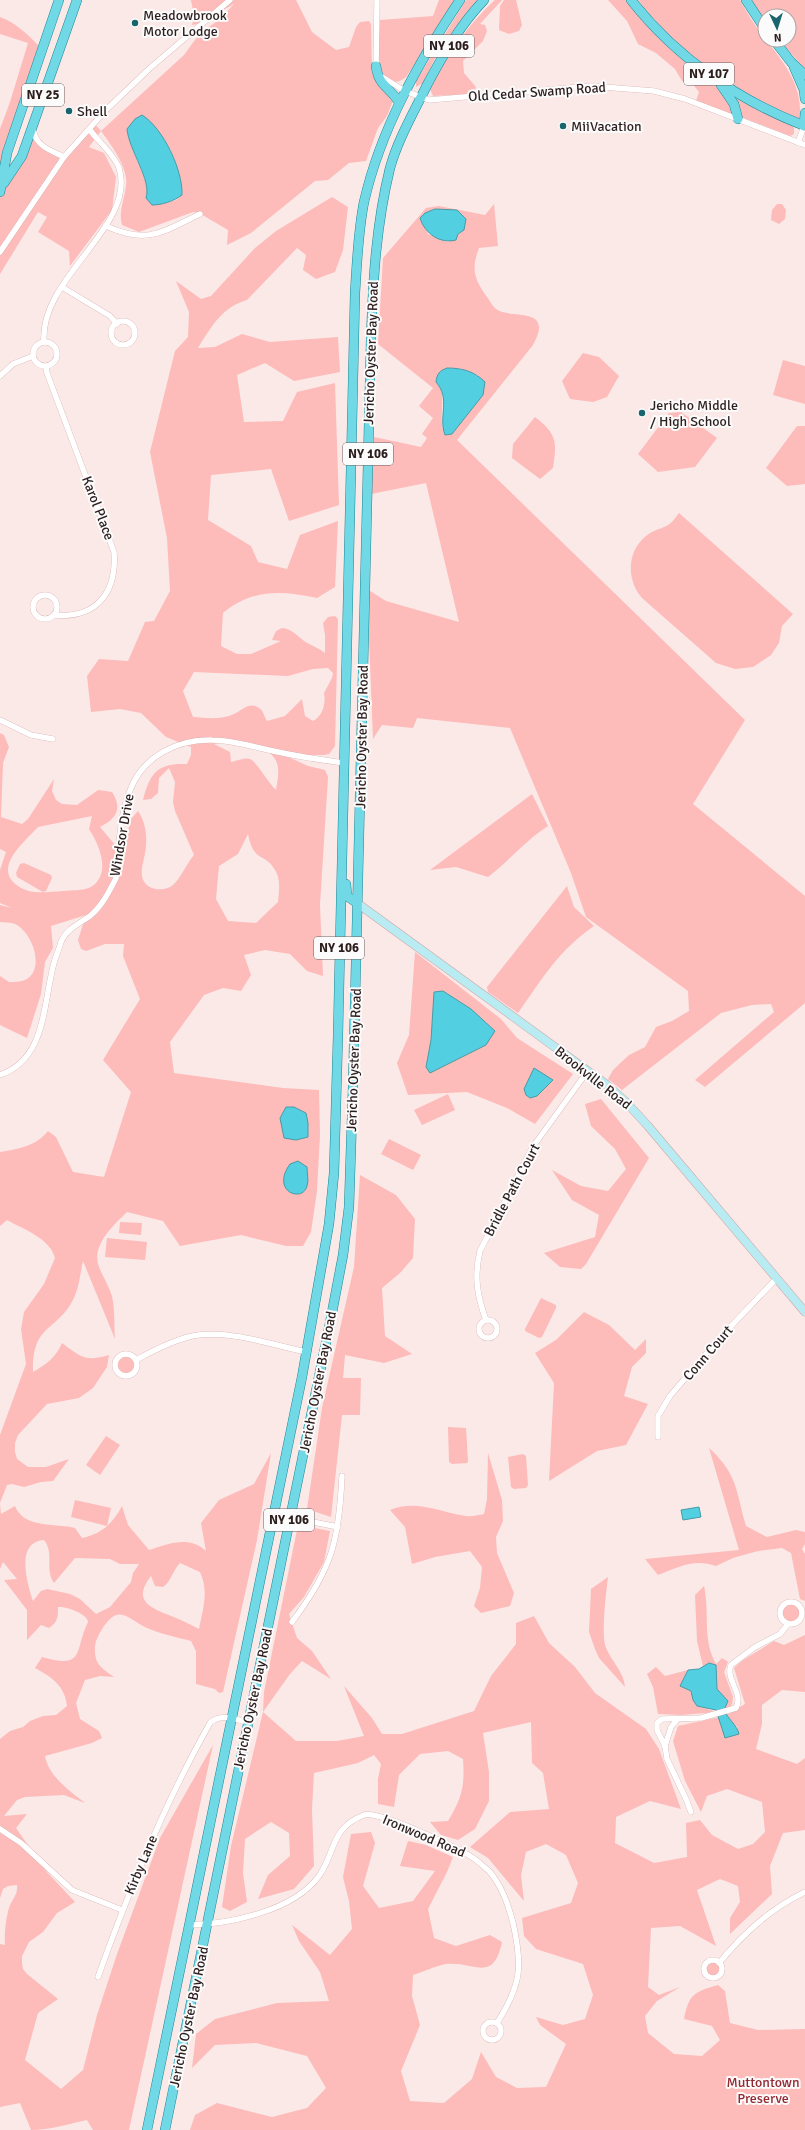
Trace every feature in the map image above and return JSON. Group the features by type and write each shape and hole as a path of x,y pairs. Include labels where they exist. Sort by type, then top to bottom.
{"main road":[{"name":"NY 25","path":"1,189 7,153 58,0"},
{"name":"NY 25","path":"1,189 22,156 77,0"},
{"name":"Jericho Oyster Bay Road","path":"147,2130 307,1352 326,1251 334,1173 354,339 357,253 364,202 378,153 399,102 421,60 460,0"},
{"name":"Jericho Oyster Bay Road","path":"165,2130 208,1924 247,1722 330,1323 348,1213 353,1086 371,339 374,261 378,231 391,167 404,131 449,46 462,26 484,0"},
{"name":"NY 107","path":"631,0 666,40 685,58 762,107 805,126"},
{"path":"746,0 757,17"},
{"path":"780,48 791,62 805,75"},
{"path":"791,62 804,90 805,99"},
{"path":"376,66 380,82 393,93 399,102"},
{"path":"715,78 728,92 738,119"},
{"path":"805,113 805,126"},
{"path":"354,339 371,339"},
{"path":"348,578 366,578"},
{"path":"343,836 346,847 346,892 347,896 357,903"},
{"path":"330,1211 348,1213"}],"street":[{"path":"0,252 64,157 150,68 230,0"},
{"path":"377,0 376,66 383,79 405,90"},
{"name":"Old Cedar Swamp Road","path":"405,90 421,97 437,100 591,86 622,87 670,94 805,145"},
{"path":"33,125 34,137 40,145 64,157"},
{"path":"798,143 805,126"},
{"path":"44,342 50,310 62,287 75,266 106,226 120,197 120,176 115,160 89,130"},
{"path":"106,226 124,234 146,236 167,230 200,214"},
{"path":"62,287 110,316 116,324"},
{"path":"124,322 131,325 135,332 130,343 123,345 114,340 112,330 116,324 124,322"},
{"path":"44,342 55,347 57,355 53,364 46,367 36,363 33,356 37,345 44,342"},
{"path":"0,376 13,364 33,356"},
{"name":"Karol Place","path":"46,367 114,552 115,566 112,584 102,600 90,610 78,615 54,615 48,619 38,617 33,607 36,600 46,595 53,598 57,604 54,615"},
{"path":"0,720 31,735 53,739"},
{"name":"Windsor Drive","path":"0,1075 9,1072 22,1063 31,1051 41,1029 54,963 63,937 101,904 116,878 126,804 138,774 149,762 163,751 180,744 213,740 296,756 344,763"},
{"name":"Brookville Road","path":"357,903 587,1072 624,1101 648,1126 805,1312"},
{"name":"Bridle Path Court","path":"486,1320 476,1289 477,1266 480,1251 532,1148 587,1072"},
{"name":"Conn Court","path":"658,1437 658,1416 670,1396 717,1341 776,1279"},
{"path":"136,1360 186,1338 209,1335 243,1338 307,1352"},
{"path":"292,1622 318,1584 334,1548 338,1527 342,1476"},
{"path":"273,1514 338,1527"},
{"path":"691,1812 667,1758 665,1746 657,1730 657,1722 662,1719 677,1720 701,1718 736,1708 739,1703 730,1675 731,1664 755,1647 780,1634 788,1624 799,1621 804,1610 795,1602 787,1602 781,1606 780,1617 788,1624"},
{"name":"Kirby Lane","path":"0,1829 21,1843 72,1890 122,1910 162,1818 210,1723 218,1718 231,1718 247,1722"},
{"path":"665,1746 671,1727 677,1720"},
{"name":"Ironwood Road","path":"189,1925 208,1924 237,1919 284,1903 312,1885 320,1875 335,1838 344,1827 366,1814 387,1818 471,1856 488,1871 503,1893 515,1933 519,1971 513,1996 496,2023"},
{"path":"719,1963 753,1925 775,1909 805,1892"},
{"path":"98,1978 122,1910"}],"green space":[{"path":"191,0 296,0 312,32 336,50 349,47 356,27 360,22 369,21 371,24 372,72 380,86 394,98 387,116 378,128 366,161 349,163 328,180 315,181 251,233 227,245 228,230 199,213 193,212 139,232 122,225 121,210 125,190 125,172 114,149 101,131 184,55 200,33 219,20 234,4 198,24 192,25 194,16","holes":["134,122 160,137 167,144 178,172 182,192 182,195 176,200 163,204 148,194 147,186 129,138 128,129"]},
{"path":"439,0 457,0 406,77 399,81 391,81 385,77 380,63 380,20 433,16"},
{"path":"466,0 478,0 439,50 423,83 416,87 416,81"},
{"path":"495,0 502,0 480,24 485,25 487,31 483,41 463,61 464,73 476,87 474,94 433,96 430,89 430,84 437,73 468,29"},
{"path":"504,0 516,0 522,25 519,31 509,34 499,30 500,6"},
{"path":"608,0 629,0 714,78 737,118 696,101 699,92 692,83 682,81 675,69 656,53 638,44 627,21"},
{"path":"638,0 740,0 757,28 757,48 772,48 779,56 796,86 800,108 799,120 754,97 711,70 672,38 654,20"},
{"path":"751,0 805,0 805,69 786,48 797,48 797,8 757,9"},
{"path":"0,17 16,25 39,46 2,185 34,125 40,144 64,157 94,123 101,131 89,147 104,153 116,177 112,210 70,266 69,251 38,232 47,217 38,212 0,274 0,129 28,43 0,34"},
{"path":"734,97 794,127 794,134 790,136 741,117"},
{"path":"332,197 348,207 343,250 335,272 316,279 303,270 306,255 297,248 247,300 238,303 218,319 198,348 215,347 242,334 270,342 338,337 340,372 294,381 265,363 237,375 244,422 283,421 297,392 335,383 339,505 289,521 271,469 211,475 208,520 251,546 258,562 287,569 300,535 338,521 335,587 317,598 304,595 279,593 245,599 223,613 221,646 237,654 251,654 281,641 272,640 276,631 282,628 290,630 305,642 325,653 323,623 328,617 335,616 338,619 335,746 329,754 324,755 284,755 308,766 325,770 328,777 320,905 323,976 307,971 290,954 265,950 244,955 251,975 241,991 223,988 204,995 170,1042 174,1073 283,1088 319,1090 320,1135 317,1191 311,1232 303,1246 286,1246 241,1235 180,1246 163,1221 127,1212 105,1236 98,1251 97,1259 112,1296 115,1339 83,1261 78,1286 73,1300 59,1318 46,1330 36,1345 33,1372 50,1360 62,1343 84,1357 94,1358 109,1355 107,1367 93,1388 79,1398 47,1404 18,1435 15,1443 17,1459 28,1467 46,1467 69,1459 53,1481 41,1482 24,1487 12,1484 7,1485 0,1503 0,1435 26,1364 21,1329 24,1312 44,1284 55,1258 48,1245 35,1235 7,1220 0,1226 0,1152 27,1146 38,1140 48,1131 56,1137 73,1172 104,1177 131,1092 103,1060 140,999 123,956 124,944 105,944 86,951 81,949 78,940 86,915 51,926 53,948 45,962 41,994 27,1038 0,1025 0,976 9,982 18,982 27,979 32,974 36,958 27,934 21,928 13,923 0,922 0,905 12,908 0,903 0,870 6,852 0,849 0,733 4,735 9,747 3,763 1,817 22,824 28,819 54,779 52,791 56,800 62,804 77,805 98,790 112,792 117,804 116,813 110,821 100,827 122,853 131,819 138,811 146,833 146,846 142,871 143,881 154,889 164,889 176,882 194,855 175,811 173,802 175,782 169,768 159,778 158,793 151,799 143,800 152,776 168,765 187,764 191,755 191,747 166,737 141,713 120,709 91,712 87,676 99,659 128,661 145,622 154,621 170,591 167,538 150,452 175,351 188,337 189,312 176,281 201,299 211,296 255,248 276,231","holes":["328,668 333,673 324,693 325,701 323,709 319,716 313,721 305,716 302,699 285,716 267,721 261,709 256,706 246,707 234,714 224,717 193,717 183,691 194,672 288,676 313,669","232,740 253,745 267,751 276,761 278,768 276,790 252,760 246,758 231,762 230,752 214,744","92,816 89,829 100,851 102,867 101,875 91,887 77,890 31,892 14,883 8,873 9,863 15,852 38,827","248,834 253,850 271,865 278,877 278,902 256,923 228,921 216,899 219,866 238,854"]},
{"path":"494,204 498,246 479,248 475,262 475,274 479,285 496,309 503,312 528,316 535,319 539,324 538,332 533,345 457,440 745,720 693,804 805,896 805,1003 705,1087 695,1080 774,1012 771,1004 752,1005 721,1013 622,1090 608,1079 613,1070 629,1055 645,1047 656,1027 672,1021 689,1011 688,991 586,917 571,873 510,728 417,718 413,728 382,725 373,739 367,589 386,601 459,622 426,483 371,494 374,437 421,447 427,438 422,434 433,418 419,406 433,388 378,344 383,258 426,208 439,206 485,215","holes":["435,209 464,230 448,242 428,234 420,218 425,213","459,368 478,375 483,395 452,434 445,435 442,424 441,387"]},
{"path":"777,204 782,204 786,210 785,219 779,224 771,220 772,210"},
{"path":"583,353 599,357 619,376 607,397 593,402 570,399 562,381"},
{"path":"783,360 805,366 805,404 773,395"},
{"path":"681,412 717,438 695,467 658,472 638,454 669,413"},
{"path":"535,417 548,428 554,439 555,445 553,468 540,479 512,458 513,444"},
{"path":"797,426 805,426 805,484 787,486 766,468"},
{"path":"679,513 793,614 782,626 779,643 771,655 753,667 735,669 716,663 642,598 633,583 631,566 635,549 646,536 651,532 669,524"},
{"path":"532,794 548,826 532,838 488,877 456,867 430,870"},
{"path":"24,863 51,875 52,878 46,891 43,892 17,877 16,873 20,864"},
{"path":"567,886 574,907 594,926 561,955 543,977 518,1013 488,992 487,987"},
{"path":"415,952 501,1019 517,1038 573,1074 535,1124 507,1108 467,1092 408,1095 397,1063 409,1035","holes":["443,991 471,1009 486,1045 465,1055 426,1067 431,1040 434,992"]},
{"path":"448,1094 455,1110 422,1125 414,1110"},
{"path":"601,1099 649,1158 586,1264 581,1269 560,1267 544,1253 595,1237 599,1215 572,1200 552,1170 581,1186 608,1191 626,1169 615,1149 591,1126 585,1104"},
{"path":"389,1139 421,1155 413,1170 381,1154"},
{"path":"360,1175 396,1195 415,1219 413,1258 400,1273 382,1288 385,1336 412,1354 384,1363 345,1355 343,1378 361,1378 360,1415 342,1415 331,1517 307,1509 322,1408 354,1267"},
{"path":"120,1222 142,1223 141,1235 119,1233"},
{"path":"107,1238 147,1242 145,1260 105,1257"},
{"path":"541,1298 556,1305 556,1308 542,1337 539,1338 525,1331 525,1329"},
{"path":"584,1312 609,1325 635,1350 646,1339 646,1353 632,1367 624,1396 648,1404 626,1445 597,1451 549,1481 554,1383 535,1353 556,1340"},
{"path":"126,1357 133,1362 134,1365 129,1372 126,1373 119,1368 118,1365 123,1358"},
{"path":"448,1427 466,1428 467,1463 452,1464 449,1462"},
{"path":"106,1436 120,1445 100,1475 86,1465"},
{"path":"709,1448 719,1457 731,1475 738,1493 746,1526 767,1537 796,1530 805,1532 805,1544 802,1549 805,1554 805,1601 800,1599 791,1553 782,1548 758,1551 733,1558 716,1566 701,1563 687,1564 658,1575 645,1559 739,1550"},
{"path":"271,1453 257,1540 223,1692 219,1693 215,1689 196,1684 196,1651 191,1641 152,1630 125,1615 115,1615 104,1626 98,1636 95,1646 97,1661 114,1677 100,1676 85,1680 76,1703 80,1719 99,1731 102,1738 92,1743 45,1756 47,1764 55,1777 85,1803 64,1795 25,1797 17,1800 4,1816 27,1814 16,1828 46,1871 75,1902 57,1913 43,1932 29,1942 22,1956 23,1969 27,1974 58,1999 38,2013 25,2060 61,2089 83,2070 97,2015 117,1954 160,1838 213,1745 129,2130 93,2130 87,2120 52,2128 31,2130 20,2103 0,2107 0,1944 5,1945 6,1921 10,1905 16,1895 17,1885 8,1886 3,1889 0,1898 0,1739 10,1731 23,1727 30,1721 43,1716 56,1715 67,1706 64,1693 57,1683 35,1668 42,1657 66,1661 72,1659 79,1649 88,1622 81,1613 58,1607 58,1616 54,1624 49,1628 41,1625 27,1640 27,1610 4,1580 17,1579 3,1562 0,1569 0,1504 1,1514 15,1506 19,1513 33,1522 75,1528 82,1538 101,1531 111,1523 122,1506 128,1525 149,1550 171,1543 186,1542 193,1543 206,1551 201,1523 219,1500 254,1484","holes":["44,1540 49,1551 50,1572 54,1583 75,1558 110,1559 120,1564 139,1564 133,1573 131,1582 110,1607 96,1614 80,1599 70,1594 47,1589 41,1591 33,1601 26,1574 26,1555 29,1548 35,1542","180,1563 200,1572 203,1579 205,1593 199,1629 153,1608 147,1604 144,1599 143,1593 145,1585 151,1576 155,1586 163,1587 166,1585"]},
{"path":"488,1453 502,1500 503,1521 496,1537 497,1553 514,1593 510,1606 481,1613 474,1606 480,1588 482,1567 470,1551 435,1557 412,1564 405,1527 390,1510 400,1507 418,1506 468,1516 484,1514 487,1499"},
{"path":"523,1454 526,1456 528,1485 526,1488 514,1489 511,1487 508,1457"},
{"path":"75,1500 111,1508 107,1526 71,1517"},
{"path":"298,1525 330,1531 324,1562 304,1597 289,1614 297,1638 312,1651 331,1679 302,1661 290,1674 263,1712 264,1692"},
{"path":"608,1577 604,1614 605,1642 608,1653 622,1677 625,1687 599,1658 589,1632 591,1589"},
{"path":"704,1586 709,1645 712,1655 716,1664 722,1658 728,1662 724,1672 733,1697 732,1705 724,1710 728,1701 717,1689 717,1674 709,1663 703,1666 697,1641 695,1595"},
{"path":"787,1603 795,1603 801,1609 801,1617 795,1623 787,1623 781,1617 781,1609"},
{"name":"Muttontown Preserve","path":"534,1616 549,1643 575,1667 595,1693 646,1729 659,1749 681,1809 650,1801 616,1817 615,1843 654,1863 687,1857 686,1823 700,1820 712,1835 738,1849 753,1844 765,1832 762,1802 727,1789 707,1796 701,1812 685,1781 673,1741 678,1726 719,1717 722,1731 738,1728 726,1715 745,1704 734,1668 743,1660 774,1641 784,1645 805,1635 805,1692 782,1690 762,1705 762,1724 756,1749 797,1764 805,1758 805,1830 783,1833 770,1866 772,1894 730,1934 730,1918 740,1902 738,1886 720,1879 697,1890 716,1946 680,1926 651,1928 648,1987 659,1995 680,1987 657,2001 645,2016 648,2033 674,2054 702,2056 720,2040 712,2026 684,2019 688,2004 694,1995 698,1992 718,1985 725,1991 730,2023 758,2030 805,2029 805,2130 190,2130 195,2115 217,2103 272,2117 307,2108 326,2088 307,2056 256,2043 215,2045 192,2068 196,2034 215,2019 277,2003 329,2001 320,1972 299,1941 292,1925 330,1955 352,1929 349,1901 343,1877 351,1834 371,1832 375,1843 363,1886 379,1908 413,1901 435,1871 400,1866 408,1841 426,1845 453,1857 428,1909 434,1938 456,1946 490,1935 502,1942 494,1963 488,1967 482,1968 446,1964 413,1975 412,1996 420,2025 401,2071 410,2101 444,2103 472,2079 481,2052 496,2077 517,2088 546,2087 566,2044 540,2025 536,2017 563,2025 585,2019 593,1995 583,1964 536,1949 524,1936 522,1918 571,1903 578,1883 566,1855 546,1844 526,1852 521,1875 524,1901 488,1858 470,1847 510,1812 549,1809 543,1773 532,1763 531,1722 483,1733 489,1772 489,1801 475,1829 458,1840 441,1835 430,1822 448,1821 462,1792 463,1759 448,1751 420,1754 399,1775 394,1807 378,1804 378,1779 381,1764 374,1755 358,1763 314,1773 312,1810 314,1866 294,1889 258,1899 268,1875 290,1856 289,1833 271,1822 245,1839 243,1873 247,1902 230,1911 222,1907 231,1846 263,1712 296,1741 337,1741 364,1736 344,1686 372,1718 382,1734 402,1734 474,1711 491,1676 516,1644 516,1623"},
{"path":"656,1667 665,1676 688,1670 684,1677 697,1706 717,1712 682,1715 658,1714 653,1687 647,1674"},
{"path":"713,1960 719,1963 722,1969 719,1975 713,1978 707,1975 704,1969 707,1963"}],"water":[{"path":"142,115 150,121 164,139 175,162 181,185 182,195 175,199 156,205 152,205 146,198 146,183 132,147 127,129 135,119"},
{"path":"435,209 457,210 466,219 464,230 458,234 456,240 450,241 439,239 425,229 420,218 425,213"},
{"path":"447,368 468,371 477,375 485,382 483,395 452,434 445,435 443,428 443,395 436,382 439,373"},
{"path":"443,991 471,1009 495,1031 486,1045 430,1073 426,1067 431,1040 434,992"},
{"path":"534,1068 553,1080 537,1096 530,1098 526,1095 524,1089"},
{"path":"286,1107 294,1107 306,1113 308,1137 296,1140 284,1138 280,1118"},
{"path":"298,1161 307,1167 308,1182 304,1191 300,1194 295,1194 286,1188 284,1182 285,1174 290,1164"},
{"path":"699,1507 701,1517 683,1520 681,1510"},
{"path":"709,1663 716,1665 717,1689 728,1701 724,1710 739,1734 725,1738 716,1710 697,1706 693,1700 691,1691 680,1686 688,1670 699,1669"}],"place":[{"name":"Meadowbrook Motor Lodge","path":"135,23"},
{"name":"Shell","path":"69,111"},
{"name":"MiiVacation","path":"563,126"},
{"name":"Jericho Middle / High School","path":"642,413"}]}
